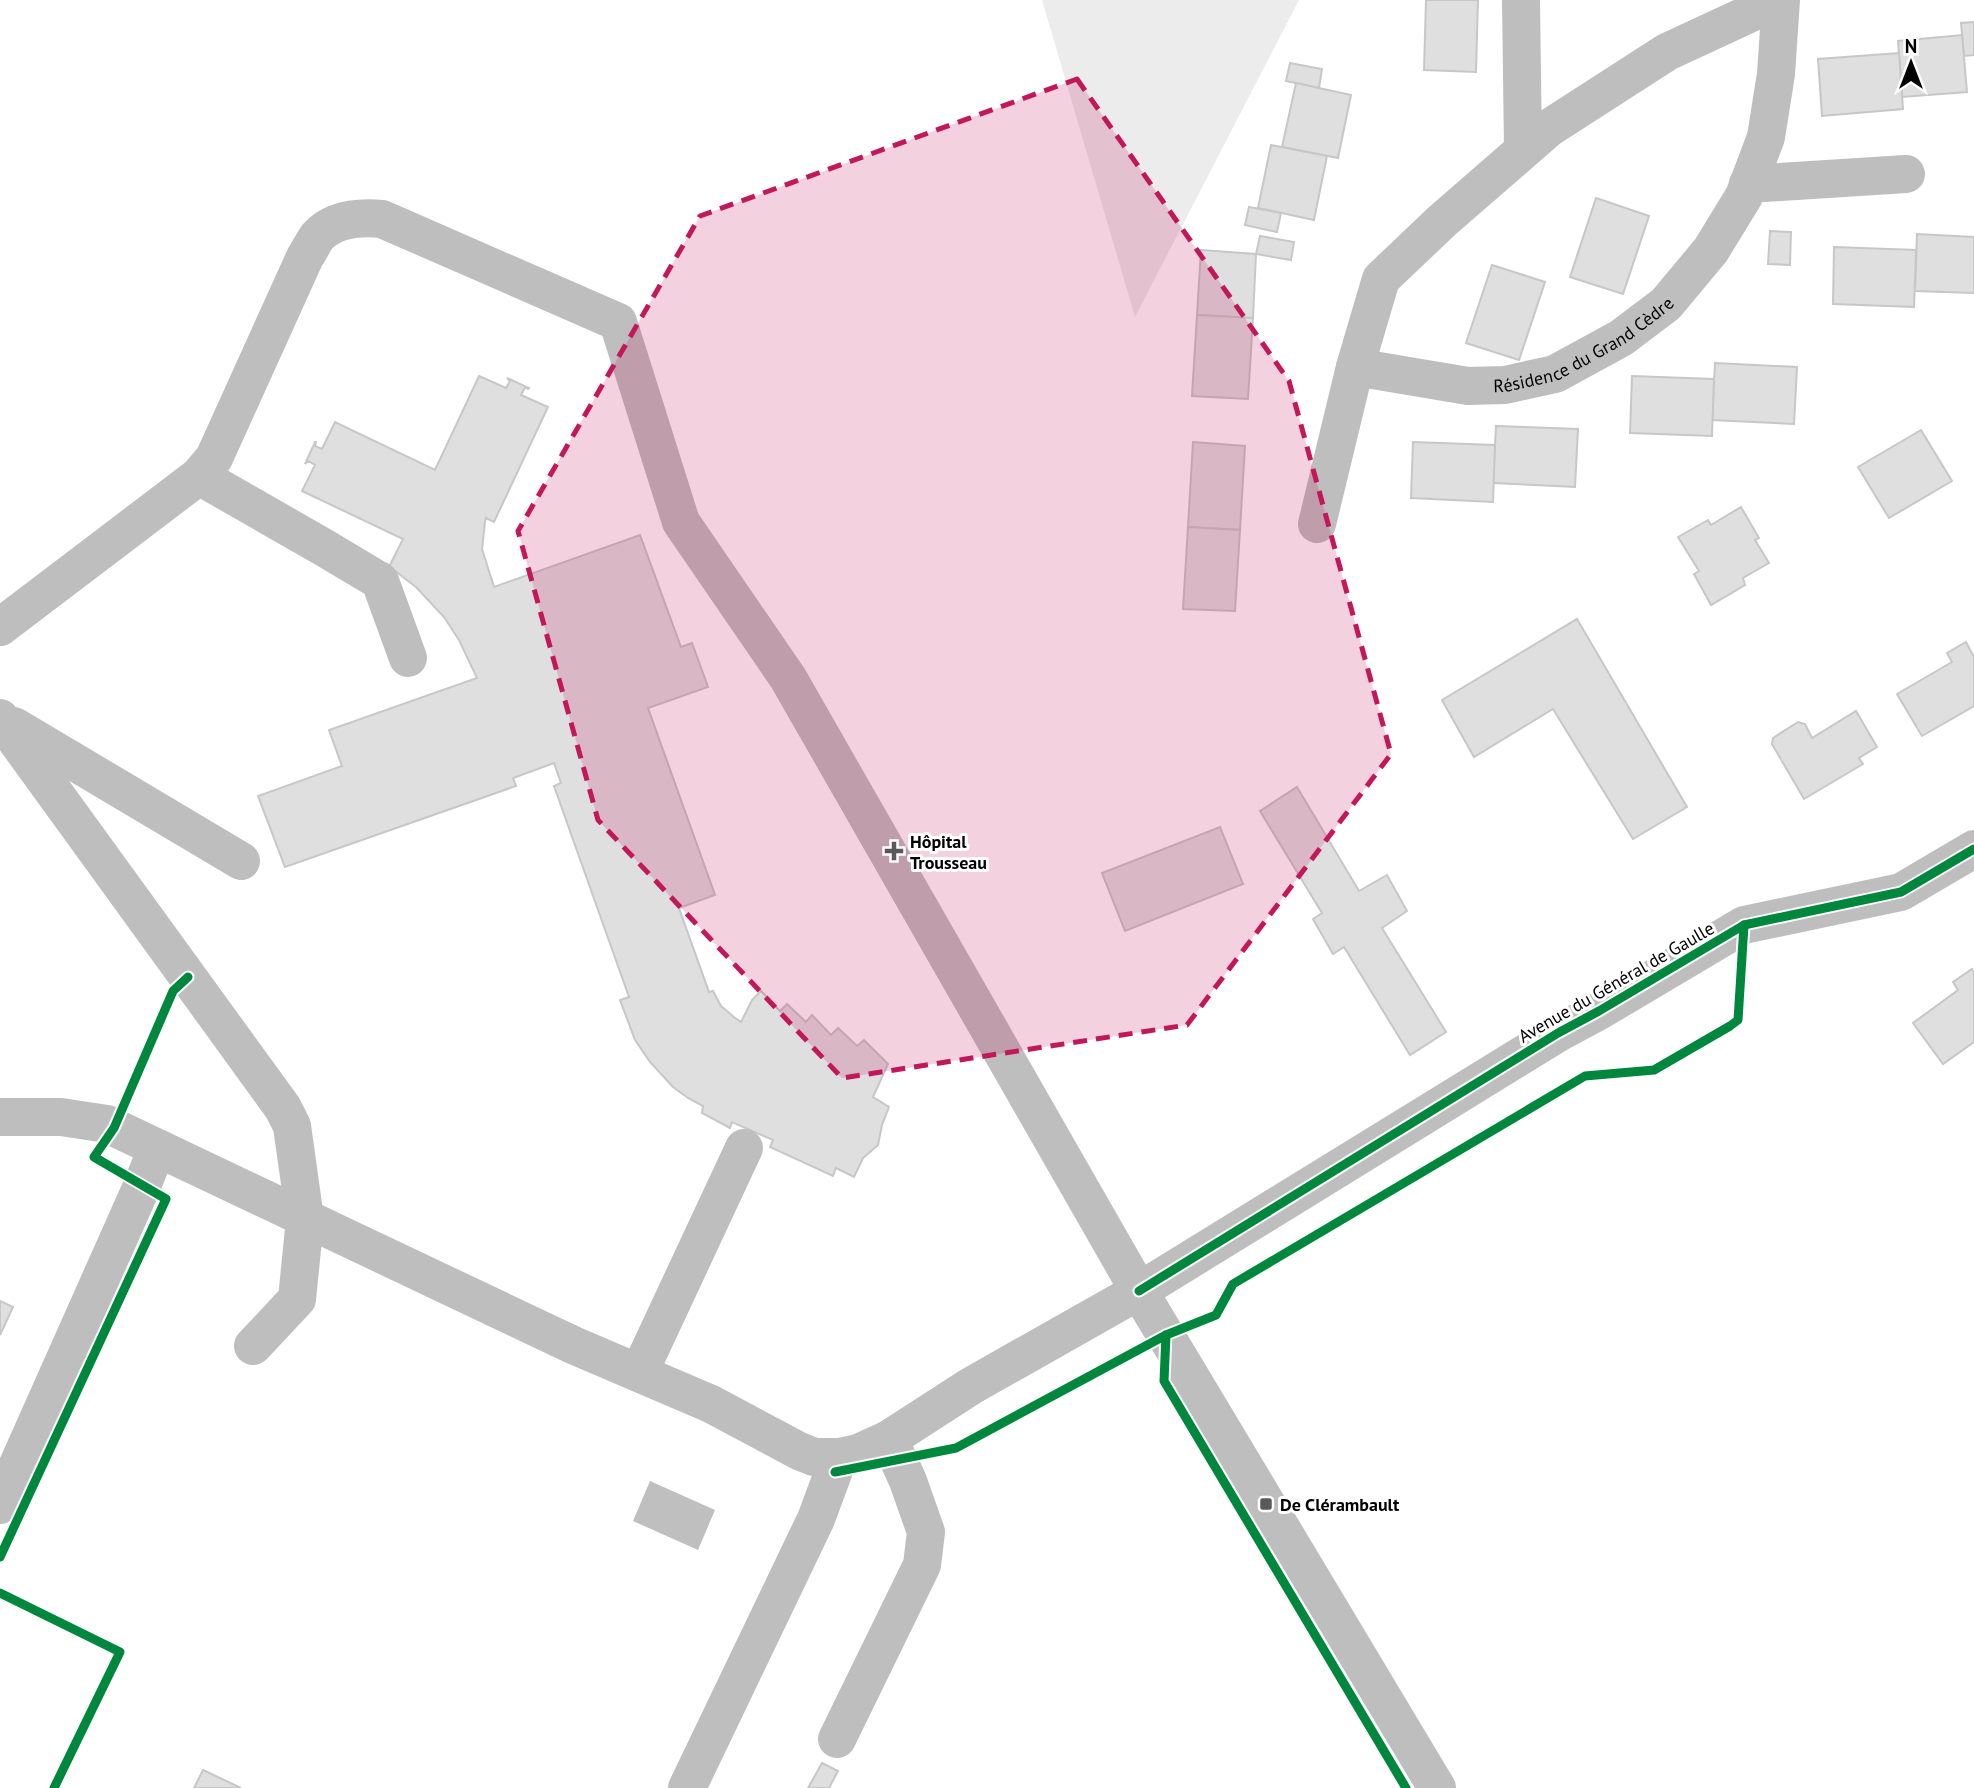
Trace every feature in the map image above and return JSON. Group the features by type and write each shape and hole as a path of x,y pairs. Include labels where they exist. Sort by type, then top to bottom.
{"street":[{"path":"1521,0 1523,150"},
{"name":"Résidence du Grand Cèdre","path":"1317,524 1355,367 1381,279 1442,221 1549,128 1667,52 1706,16 1780,0 1776,74 1766,137 1744,196 1711,250 1666,304 1621,338 1555,374 1505,385 1468,386 1355,367"},
{"path":"1748,184 1906,174"},
{"path":"0,627 199,476 214,458 305,257 318,236 338,223 361,217 382,219 618,322 681,522 788,678 1139,1290 1437,1788"},
{"path":"199,476 380,581 408,658"},
{"path":"0,718 242,861"},
{"path":"0,718 283,1108 292,1126 305,1220 297,1300 253,1346"},
{"name":"Avenue du Général de Gaulle","path":"1139,1290 1558,1033 1744,925 1902,892 1974,849"},
{"path":"0,1117 61,1117 107,1124 573,1345 711,1404 814,1457 839,1457 858,1453 888,1439 971,1386 1139,1290"},
{"path":"0,1505 157,1148"},
{"path":"639,1373 744,1149"},
{"path":"837,1739 922,1565 926,1532 908,1481 888,1439"},
{"path":"687,1788 816,1519 839,1457"}],"highlighted area":[{"path":"1077,79 1289,381 1391,754 1187,1025 842,1078 598,820 518,531 700,216"}],"shaded area":[{"path":"1042,0 1299,0 1135,317"},
{"path":"650,1481 715,1510 698,1550 633,1521"}],"building":[{"path":"1426,0 1478,0 1476,72 1424,70"},
{"path":"1974,22 1974,55 1964,56 1961,23"},
{"path":"1962,35 1967,92 1902,97 1898,41"},
{"path":"1899,53 1903,109 1822,116 1818,59"},
{"path":"1290,63 1322,69 1319,88 1286,81"},
{"path":"1296,83 1351,95 1338,158 1282,147"},
{"path":"1271,145 1327,156 1314,220 1258,208"},
{"path":"1596,198 1649,216 1623,294 1570,277"},
{"path":"1249,207 1281,213 1277,232 1245,225"},
{"path":"1770,231 1791,232 1790,265 1768,264"},
{"path":"1917,234 1974,237 1974,293 1915,291"},
{"path":"1260,236 1294,242 1291,260 1256,254"},
{"path":"1834,247 1916,250 1914,307 1833,304"},
{"path":"1201,250 1256,254 1253,318 1197,315"},
{"path":"1492,265 1545,282 1519,360 1466,343"},
{"path":"1197,315 1253,318 1248,399 1192,396"},
{"path":"1715,363 1797,367 1794,424 1712,420"},
{"path":"479,376 506,388 510,381 507,378 529,388 525,387 521,395 548,407 494,522 486,518 482,549 494,587 640,535 681,647 692,643 708,687 648,708 715,895 679,908 709,992 713,991 721,1006 734,1017 741,1022 752,1000 761,991 780,1011 787,1004 806,1022 812,1015 831,1035 838,1028 857,1046 864,1040 888,1064 873,1097 889,1107 878,1145 863,1158 854,1177 836,1168 833,1176 770,1147 773,1140 732,1122 730,1128 702,1113 703,1106 673,1087 650,1062 635,1040 620,1000 629,997 554,786 561,783 554,763 513,778 516,786 285,867 258,796 342,766 329,730 477,678 459,640 444,617 416,587 386,564 390,565 403,539 302,491 315,465 308,461 305,464 315,442 315,446 322,449 335,422 435,470"},
{"path":"1632,376 1714,379 1712,436 1630,433"},
{"path":"1496,426 1578,429 1575,487 1493,483"},
{"path":"1921,430 1952,481 1889,518 1858,467"},
{"path":"1193,442 1245,446 1240,530 1188,527"},
{"path":"1413,442 1495,445 1493,502 1411,498"},
{"path":"1741,507 1759,538 1755,540 1769,563 1743,578 1745,585 1711,605 1694,574 1699,571 1678,537 1708,520 1711,525"},
{"path":"1188,527 1240,530 1235,611 1183,609"},
{"path":"1577,619 1687,807 1633,839 1553,709 1474,757 1442,700"},
{"path":"1966,642 1974,657 1974,706 1922,736 1897,694 1952,662 1947,653"},
{"path":"1856,711 1877,747 1859,758 1863,764 1804,799 1772,744 1773,738 1798,722 1805,724 1812,738"},
{"path":"1297,787 1359,891 1387,875 1407,911 1382,928 1446,1032 1410,1055 1344,947 1333,954 1313,919 1322,913 1260,811"},
{"path":"1220,827 1243,884 1125,931 1102,873"},
{"path":"1972,969 1974,1042 1943,1064 1913,1023 1958,990 1953,982"},
{"path":"0,1301 13,1307 0,1335"},
{"path":"822,1763 838,1771 829,1788 808,1788"},
{"path":"203,1770 241,1788 194,1788"}],"cycle path":[{"path":"1139,1291 1558,1033 1744,925 1901,892 1974,849"},
{"path":"835,1472 956,1448 1166,1335 1216,1315 1233,1284 1585,1076 1654,1070 1730,1026 1738,1020 1744,925"},
{"path":"0,1557 166,1199 94,1157 114,1128 173,991 188,977"},
{"path":"1166,1335 1164,1381 1406,1788"},
{"path":"0,1593 120,1652 54,1788"}],"place":[{"name":"Hôpital Trousseau","path":"894,851"},
{"name":"De Clérambault","path":"1266,1504"}]}
